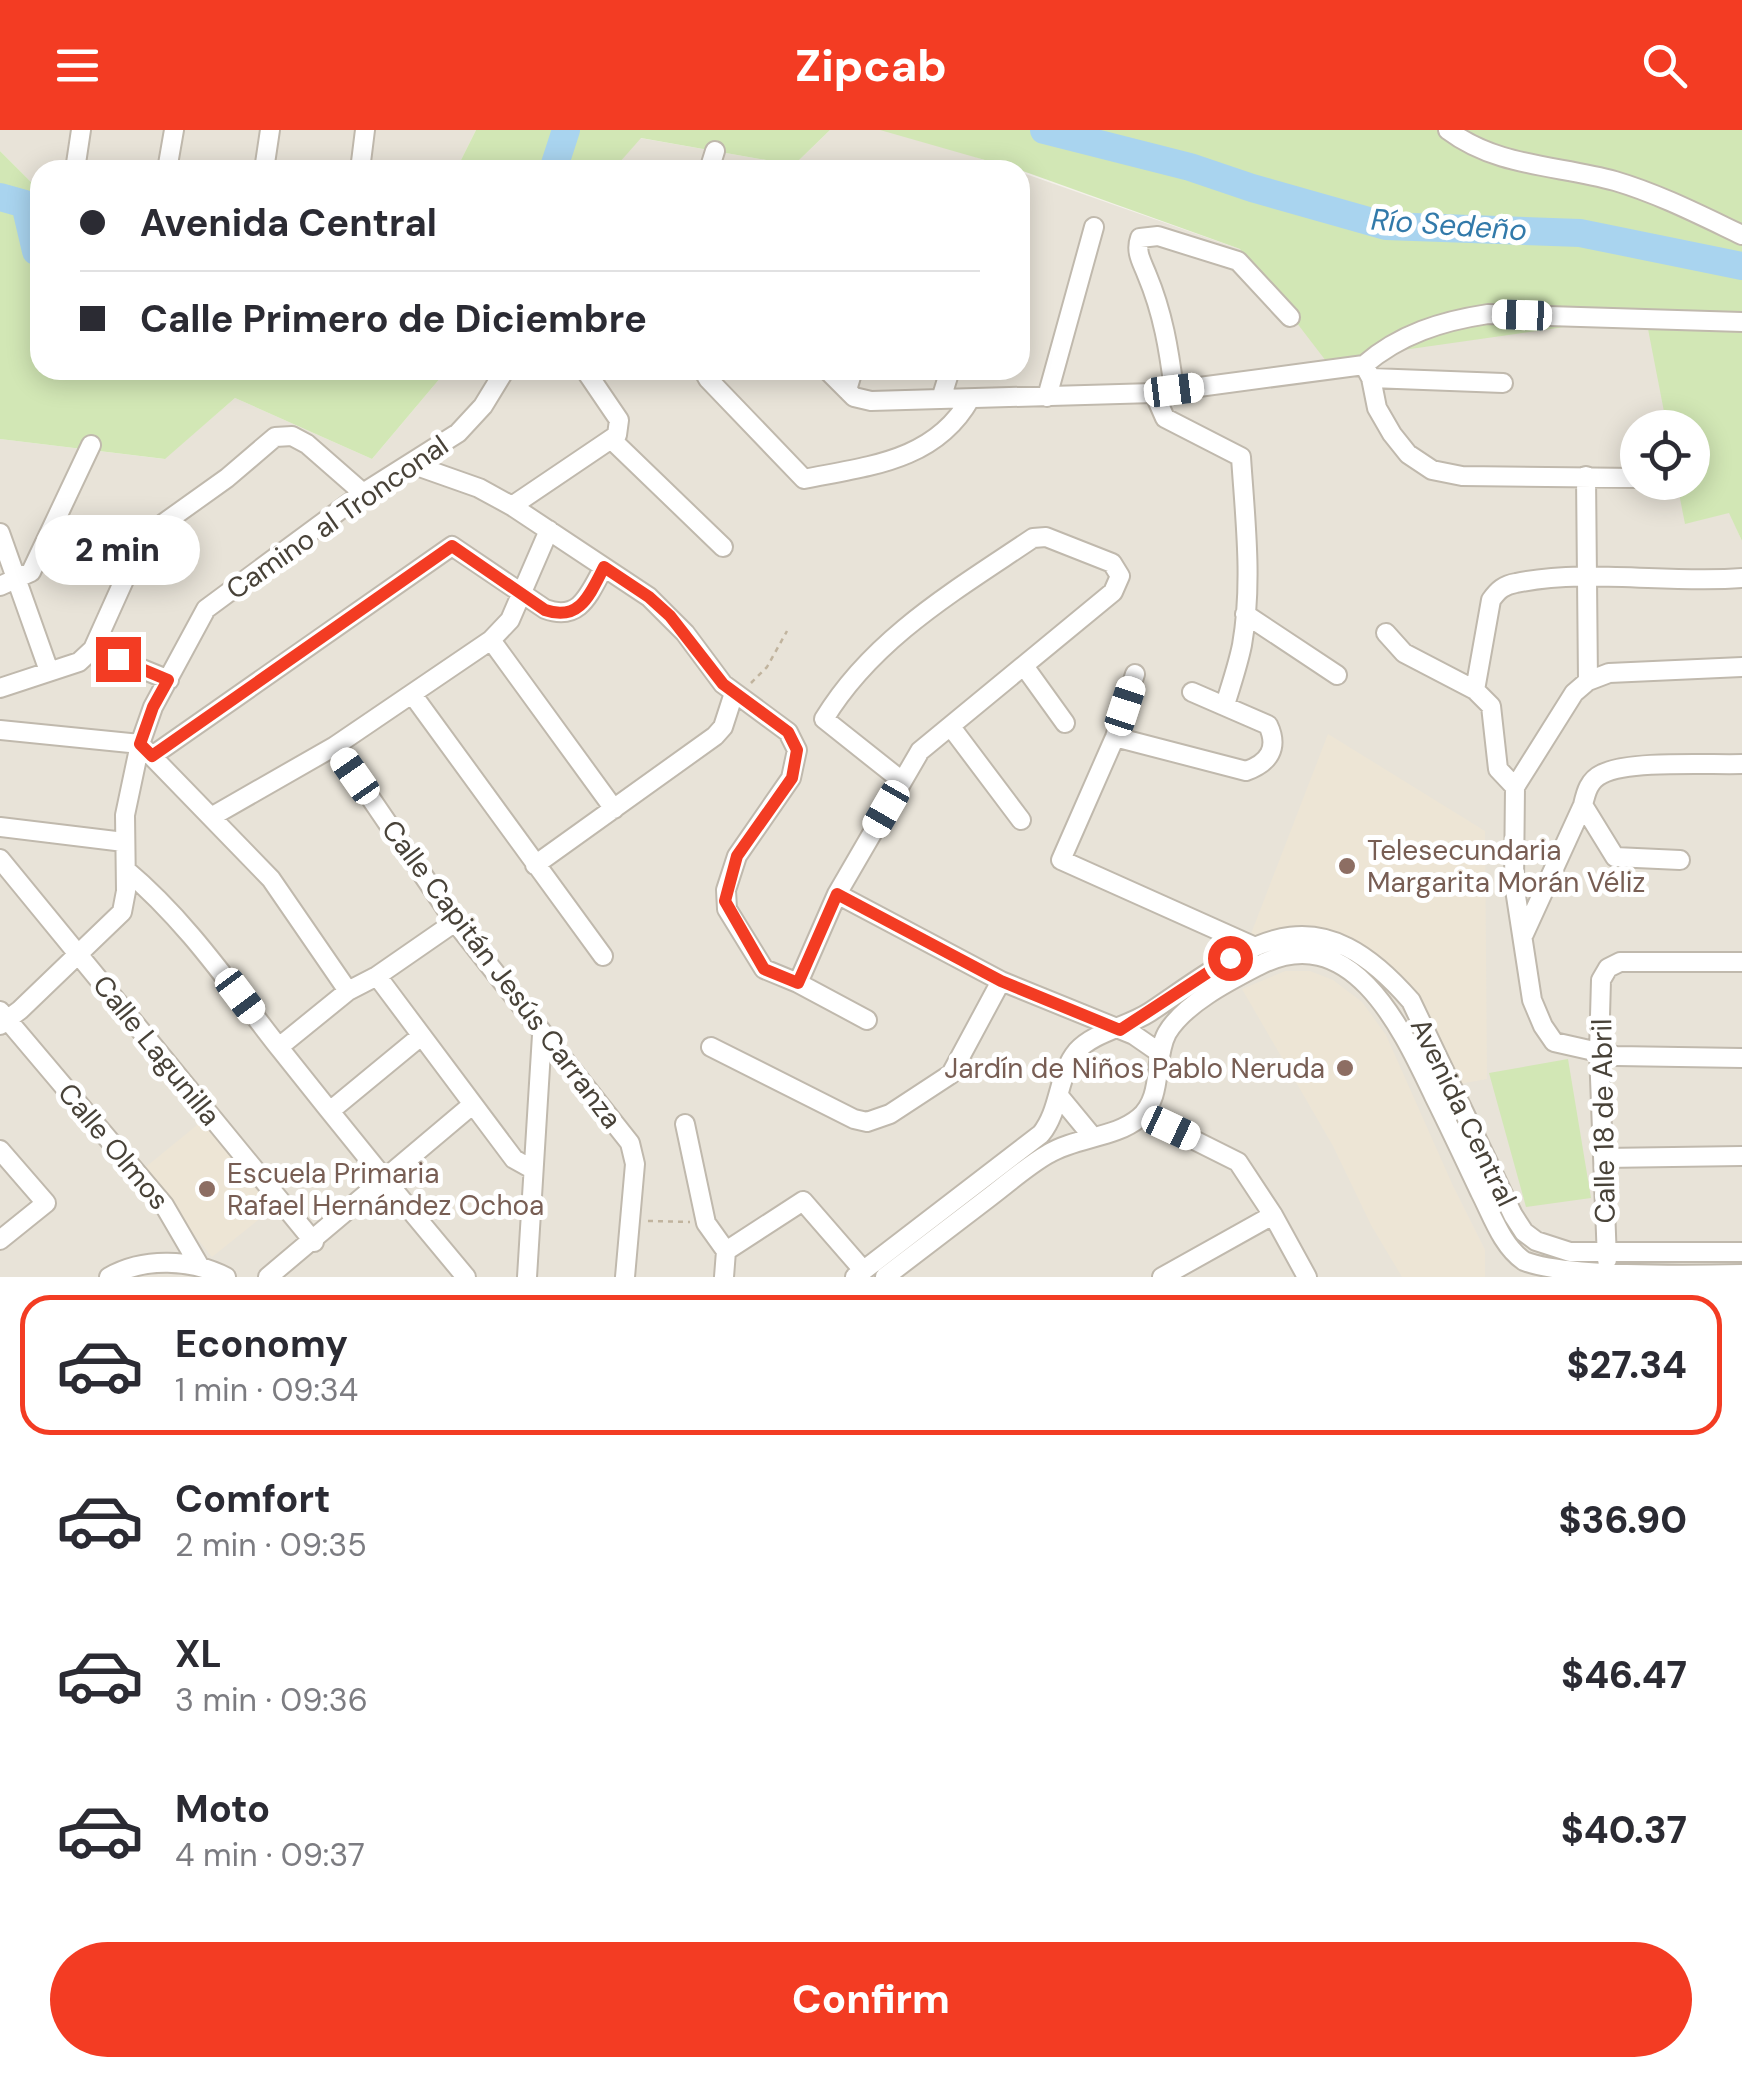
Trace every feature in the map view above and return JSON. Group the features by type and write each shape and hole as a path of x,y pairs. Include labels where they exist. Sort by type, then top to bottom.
{"street":[{"path":"76,160 81,130"},
{"path":"170,160 174,130"},
{"path":"266,160 270,130"},
{"path":"361,160 365,130"},
{"path":"1448,130 1502,158 1613,181 1673,202 1742,235"},
{"path":"712,160 715,150"},
{"path":"1046,397 1094,227"},
{"path":"1174,390 1168,340 1138,253 1140,238 1158,236 1238,261 1290,318"},
{"path":"1620,477 1462,476 1432,470 1408,454 1377,408 1368,372 1386,346 1449,320 1488,314 1742,322"},
{"path":"837,380 862,401 1154,393 1368,372 1503,383"},
{"name":"Camino al Tronconal","path":"2,1019 122,912 126,902 125,815 146,750 153,707 206,610 363,492 470,422 498,380"},
{"path":"512,506 616,433 619,420 592,380"},
{"path":"708,380 804,478 910,454 947,430 970,398"},
{"path":"847,390 850,380"},
{"path":"941,399 947,380"},
{"path":"1154,393 1164,418 1241,456 1247,547 1245,614 1242,643 1225,705"},
{"path":"616,433 723,547"},
{"path":"0,688 79,662 93,649 143,538 227,478 275,437 284,435 307,444 363,492"},
{"path":"8,583 32,572 91,446"},
{"path":"411,464 479,488 512,506 649,597 670,616 713,674 788,732 797,750 792,778 737,856 725,901 764,969 867,1020"},
{"path":"1586,476 1588,681"},
{"path":"211,817 334,746 491,640 510,620 548,530"},
{"path":"0,533 8,583 48,672"},
{"path":"798,983 837,894 920,751 1114,592 1120,576 1112,562 1039,536 917,616 850,681 824,720 902,781"},
{"path":"146,750 452,546 545,610 567,614 584,604 604,567"},
{"path":"1474,690 1491,600 1498,589 1514,583 1586,578 1742,578"},
{"path":"1245,614 1338,675"},
{"path":"1386,633 1404,653 1474,690 1491,706 1498,770 1515,787"},
{"path":"491,640 614,810"},
{"path":"93,649 168,680"},
{"path":"1024,666 1065,723"},
{"path":"1742,668 1610,672 1588,681 1574,693 1515,787 1514,883 1532,1000 1542,1026 1554,1042 1616,1056 1742,1058"},
{"path":"1135,674 1115,737 1061,860 1253,946"},
{"path":"1115,737 1246,771 1261,766 1272,754 1274,737 1268,725 1192,692"},
{"path":"412,694 602,956"},
{"path":"535,865 715,736 723,726 734,694"},
{"path":"951,727 1022,820"},
{"path":"0,730 146,750 271,880 348,991"},
{"name":"Calle Capitán Jesús Carranza","path":"334,746 456,922 630,1143 634,1154 631,1220"},
{"path":"1524,934 1583,805 1586,788 1598,775 1618,768 1742,764"},
{"path":"1583,805 1616,857 1680,860"},
{"path":"0,827 124,842"},
{"name":"Calle Lagunilla","path":"0,859 314,1242"},
{"path":"126,870 221,971 466,1277"},
{"path":"837,894 1001,981 1146,1041 1160,1053"},
{"path":"279,1048 348,991 456,922"},
{"name":"Avenida Central","path":"859,1274 1040,1134 1054,1112 1074,1055 1086,1042 1120,1030 1253,946 1280,936 1302,934 1350,947 1392,979 1411,1001 1524,1232 1552,1248 1570,1252 1742,1252"},
{"name":"Avenida Central","path":"1144,1115 1156,1088 1166,1036 1184,1014 1260,965 1299,954 1336,962 1370,987 1399,1026 1500,1232 1525,1262 1541,1269 1608,1276 1742,1274"},
{"name":"Calle 18 de Abril","path":"1608,1276 1598,1052 1601,980 1608,968 1620,962 1742,962"},
{"path":"377,976 514,1160 532,1169"},
{"path":"711,1048 854,1120 879,1120 952,1074 1001,981"},
{"name":"Calle Olmos","path":"2,1019 164,1204 199,1266"},
{"path":"528,1277 542,1035"},
{"path":"330,1111 421,1036"},
{"path":"1059,1096 1092,1136"},
{"path":"268,1277 472,1105"},
{"path":"885,1277 1050,1152 1130,1124 1144,1115 1238,1162 1307,1277"},
{"path":"685,1124 706,1223 726,1252 724,1277"},
{"path":"0,1150 46,1203 0,1240"},
{"path":"1604,1158 1742,1156"},
{"path":"726,1252 804,1200 859,1274"},
{"path":"1162,1277 1273,1215"},
{"path":"626,1277 631,1220"},
{"path":"108,1277 153,1264 199,1266 226,1277"}],"path":[{"path":"734,694 756,680 787,632"},
{"path":"631,1220 706,1223"}],"shaded area":[{"path":"0,130 476,130 461,160 30,160 30,181 0,151"},
{"path":"830,130 898,130 984,160 799,160"},
{"path":"640,138 765,160 621,160"},
{"path":"1030,176 1291,267 1629,287 1684,410 1620,410 1620,500 1710,500 1710,468 1742,541 1742,1277 0,1277 0,439 164,459 235,398 372,459 439,380 1030,380"},
{"path":"1328,734 1485,831 1487,1079 1459,1084 1422,1007 1348,939 1321,929 1286,926 1249,939"},
{"path":"1285,971 1310,971 1333,980 1362,1002 1386,1035 1485,1250 1485,1277 1402,1277 1371,1225 1333,1146 1242,989"},
{"name":"Escuela Primaria Rafael Hernández Ochoa","path":"202,1121 273,1208 212,1257 142,1170"}],"green space":[{"path":"476,130 830,130 799,160 766,160 641,138 622,160 461,160"},
{"path":"880,130 1742,130 1742,541 1729,513 1685,524 1680,500 1710,500 1710,410 1664,410 1642,316 1326,361 1240,249 1030,174 1030,160 985,160"},
{"path":"0,151 30,181 30,380 439,380 372,459 235,398 165,459 0,439"},
{"path":"1568,1059 1591,1198 1526,1207 1489,1073"}],"waterway":[{"name":"Río Sedeño","path":"556,160 566,130"},
{"name":"Río Sedeño","path":"1044,130 1190,167 1386,226 1580,233 1742,266"},
{"name":"Río Sedeño","path":"0,197 25,204 30,225"}],"place":[{"name":"Telesecundaria Margarita Morán Véliz","path":"1347,866"},
{"name":"Jardín de Niños Pablo Neruda","path":"1345,1068"},
{"name":"Escuela Primaria Rafael Hernández Ochoa","path":"207,1189"}],"route":[{"path":"118,659 168,680 140,744 152,756 452,546 556,614 567,614 584,604 604,567 670,616 713,674 734,694 780,725 793,740 797,750 792,778 737,856 726,890 728,910 758,962 771,974 798,983 837,894 1001,981 1120,1030 1230,958"}]}
